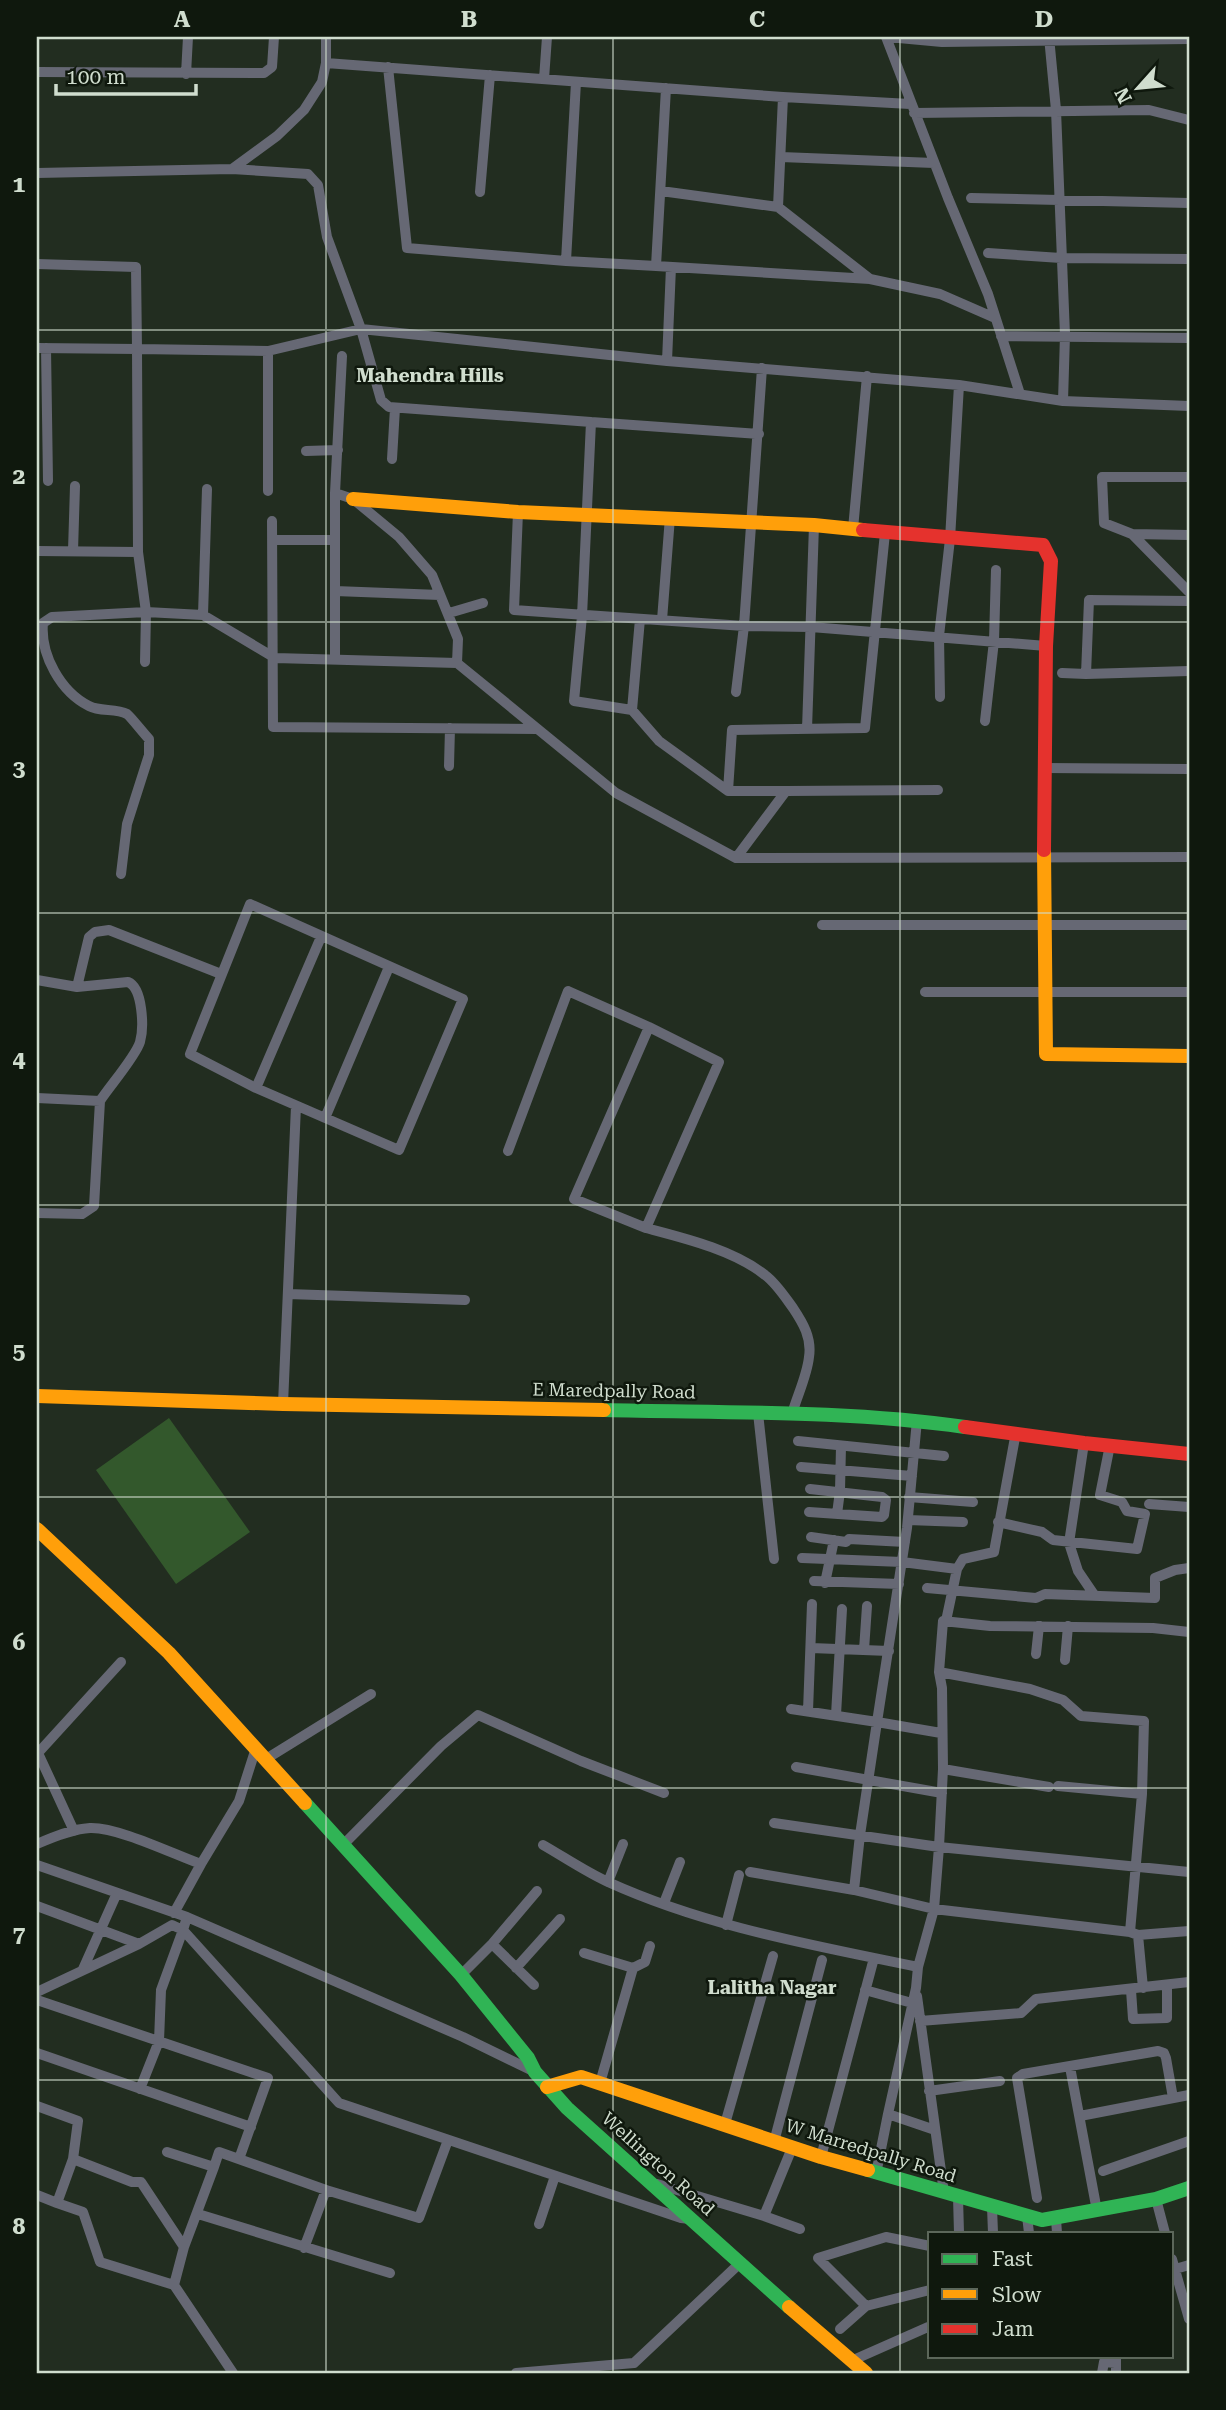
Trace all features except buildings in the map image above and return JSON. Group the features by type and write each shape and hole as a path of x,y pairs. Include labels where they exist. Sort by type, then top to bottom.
{"main road":[{"path":"353,499 518,512 670,517 814,526 1043,545 1051,561 1043,768 1046,1054 1189,1056"},
{"name":"E Maredpally Road","path":"37,1396 283,1404 758,1413 917,1420 1084,1443 1189,1454"},
{"name":"Wellington Road","path":"38,1533 169,1653 461,1975 528,2058 535,2072 567,2108 653,2183 739,2264 866,2373"},
{"name":"W Marredpally Road","path":"547,2087 581,2077 792,2148 1056,2226 1097,2211 1156,2199 1189,2188"}],"street":[{"path":"186,74 188,37"},
{"path":"37,72 264,73 272,67 274,37"},
{"path":"232,169 277,136 304,110 322,82 326,63 326,37"},
{"path":"544,79 547,37"},
{"path":"1020,394 988,293 912,109 887,37 1189,38"},
{"path":"1049,39 1056,110 1065,335 1063,401"},
{"path":"326,63 912,109 1149,110 1189,120"},
{"path":"388,68 407,248 566,261 870,279 940,294 995,318"},
{"path":"480,192 490,75"},
{"path":"566,261 576,82"},
{"path":"656,266 666,88"},
{"path":"778,207 783,97"},
{"path":"780,157 934,163"},
{"path":"37,173 232,169 308,174 318,185 327,237 361,329 381,400 395,408 482,412 758,434"},
{"path":"661,191 778,207 870,279"},
{"path":"971,198 1189,203"},
{"path":"988,253 1061,258 1189,259"},
{"path":"37,264 136,267 138,552 146,612 145,662"},
{"path":"667,361 671,267"},
{"path":"48,481 42,348 268,351 361,329 667,361 867,376 1063,401 1189,406"},
{"path":"1001,336 1189,338"},
{"path":"268,351 268,491"},
{"path":"335,659 335,493 342,356"},
{"path":"736,692 744,626 762,368"},
{"path":"853,529 867,376"},
{"path":"940,697 939,636 950,539 959,386"},
{"path":"392,459 395,408"},
{"path":"591,422 582,616 574,701 632,710 660,741 729,791 938,790"},
{"path":"306,452 338,450"},
{"path":"1189,477 1102,477 1104,523 1132,534 1189,535"},
{"path":"73,551 75,486"},
{"path":"203,615 207,489"},
{"path":"335,493 353,499 399,537 432,575 458,639 457,663"},
{"path":"518,512 514,610 744,626 811,627 1046,646"},
{"path":"662,620 670,517"},
{"path":"272,521 275,658 273,727 538,729"},
{"path":"807,729 814,526"},
{"path":"729,791 732,730 865,728 884,533"},
{"path":"1132,534 1189,592"},
{"path":"273,540 335,540"},
{"path":"37,551 138,552"},
{"path":"985,721 994,641 996,570"},
{"path":"335,592 440,595"},
{"path":"1086,674 1089,600 1189,601"},
{"path":"449,613 483,603"},
{"path":"121,874 127,824 149,755 149,739 128,715 91,708 75,696 56,674 48,658 39,625 52,617 146,612 203,615 275,658 457,663 616,793 736,858 1189,857"},
{"path":"632,710 640,619"},
{"path":"1062,673 1189,671"},
{"path":"449,766 450,728"},
{"path":"1043,768 1189,769"},
{"path":"736,858 786,791"},
{"path":"250,904 389,967 463,999 398,1150 256,1088 190,1054 250,904"},
{"path":"822,925 1189,925"},
{"path":"77,987 89,937 102,930 122,934 221,974"},
{"path":"256,1088 321,937"},
{"path":"325,1118 389,967"},
{"path":"37,980 77,987 128,982 136,988 140,1001 140,1043 100,1101 94,1206 82,1213 37,1213"},
{"path":"508,1151 568,991 719,1062 646,1228"},
{"path":"925,992 1189,992"},
{"path":"649,1027 574,1199 646,1228 695,1242 746,1262 767,1276 803,1322 808,1338 809,1358 792,1414"},
{"path":"37,1098 100,1101"},
{"path":"283,1404 296,1105"},
{"path":"288,1294 465,1300"},
{"path":"758,1413 774,1559"},
{"path":"854,1890 908,1520 917,1420"},
{"path":"876,2174 916,1988 918,1967 934,1909 943,1769 940,1632 943,1621 946,1621 957,1569 963,1559 994,1552 1016,1432"},
{"path":"798,1441 944,1456"},
{"path":"1084,1443 1069,1543 1078,1571 1096,1596"},
{"path":"999,1522 1042,1532 1052,1540 1138,1549 1145,1514 1127,1511 1122,1502 1100,1495 1110,1445"},
{"path":"837,1514 841,1491 841,1446"},
{"path":"801,1467 912,1476"},
{"path":"809,1512 880,1517 884,1516 885,1498 810,1489"},
{"path":"909,1497 973,1502"},
{"path":"1149,1504 1189,1507"},
{"path":"908,1520 963,1522"},
{"path":"811,1538 905,1542"},
{"path":"825,1583 834,1540"},
{"path":"802,1558 902,1562 957,1569"},
{"path":"928,1588 1036,1598 1045,1594 1155,1598 1155,1577 1189,1568"},
{"path":"814,1581 899,1584"},
{"path":"808,1711 812,1604"},
{"path":"864,1650 867,1606"},
{"path":"836,1715 842,1609"},
{"path":"946,1621 990,1626 1153,1628 1189,1632"},
{"path":"1036,1654 1039,1626"},
{"path":"1065,1660 1068,1626"},
{"path":"811,1648 889,1651"},
{"path":"74,1831 38,1753 121,1662"},
{"path":"939,1672 1041,1693 1063,1700 1081,1716 1144,1721 1134,1933 1143,1987"},
{"path":"266,1759 371,1695"},
{"path":"791,1709 941,1734"},
{"path":"343,1844 442,1746 478,1715 664,1793"},
{"path":"174,1913 239,1801 256,1748"},
{"path":"796,1766 942,1793"},
{"path":"943,1769 1054,1786 1142,1794"},
{"path":"774,1823 939,1847 1189,1872"},
{"path":"37,1844 91,1828 122,1835 201,1864"},
{"path":"608,1882 623,1844"},
{"path":"543,1845 608,1882 726,1925 777,1939 918,1967"},
{"path":"664,1903 680,1862"},
{"path":"37,1865 187,1917 464,2037 535,2072"},
{"path":"750,1872 854,1890 934,1909 1134,1933 1189,1931"},
{"path":"726,1925 739,1875"},
{"path":"461,1975 492,1944 537,1891"},
{"path":"83,1969 117,1893"},
{"path":"37,1906 139,1944"},
{"path":"140,2089 159,2041 161,1990 187,1917"},
{"path":"516,1968 560,1919"},
{"path":"37,1992 139,1944 172,1925 183,1930 339,2103 690,2219"},
{"path":"492,1944 534,1985"},
{"path":"584,1953 633,1968 645,1962 650,1946"},
{"path":"725,2124 773,1956"},
{"path":"821,2157 874,1958"},
{"path":"774,2142 822,1960"},
{"path":"600,2083 633,1968"},
{"path":"920,2021 1021,2013 1036,1999 1189,1982"},
{"path":"1131,1990 1133,2019 1167,2018 1167,1985"},
{"path":"916,1988 935,2130 959,2232"},
{"path":"865,1990 912,2003"},
{"path":"37,2000 268,2078 239,2160"},
{"path":"1037,2198 1017,2078 1023,2074 1158,2051 1164,2053 1173,2098"},
{"path":"37,2053 251,2127"},
{"path":"1070,2067 1097,2211"},
{"path":"929,2091 1000,2081"},
{"path":"1080,2116 1189,2095"},
{"path":"37,2106 78,2121 73,2159 57,2203"},
{"path":"888,2114 935,2130"},
{"path":"174,2285 184,2247 219,2151 327,2190 418,2218 448,2140"},
{"path":"1103,2171 1189,2141"},
{"path":"764,2216 792,2148"},
{"path":"167,2152 214,2167"},
{"path":"73,2159 132,2182 141,2182 184,2247"},
{"path":"539,2224 555,2176"},
{"path":"653,2183 800,2229"},
{"path":"304,2248 327,2190"},
{"path":"37,2195 83,2212 100,2262 174,2285 233,2373"},
{"path":"1156,2199 1165,2232"},
{"path":"992,2207 993,2232"},
{"path":"198,2214 390,2273"},
{"path":"1027,2216 1029,2232"},
{"path":"866,2306 818,2258 886,2237 928,2246"},
{"path":"516,2373 634,2364 739,2264"},
{"path":"1174,2269 1189,2319"},
{"path":"841,2329 866,2306 928,2290"},
{"path":"851,2361 928,2327"},
{"path":"1102,2373 1104,2362 1116,2364"}],"green space":[{"path":"169,1418 250,1532 176,1584 96,1470"}],"traffic: fast":[{"path":"604,1410 830,1415 965,1427"},
{"path":"305,1803 461,1975 528,2058 535,2072 567,2108 789,2307"},
{"path":"868,2170 1042,2220 1156,2199 1189,2188"}],"traffic: slow":[{"path":"353,499 518,512 814,525 863,530"},
{"path":"1044,850 1046,1054 1189,1056"},
{"path":"37,1396 604,1410"},
{"path":"37,1529 169,1653 305,1803"},
{"path":"547,2087 581,2077 821,2157 868,2170"},
{"path":"789,2307 866,2373"}],"traffic: jam":[{"path":"863,530 1043,545 1051,561 1046,646 1044,850"},
{"path":"965,1427 1189,1454"}],"district":[{"name":"Mahendra Hills","path":"430,375"},
{"name":"Lalitha Nagar","path":"772,1987"}]}
